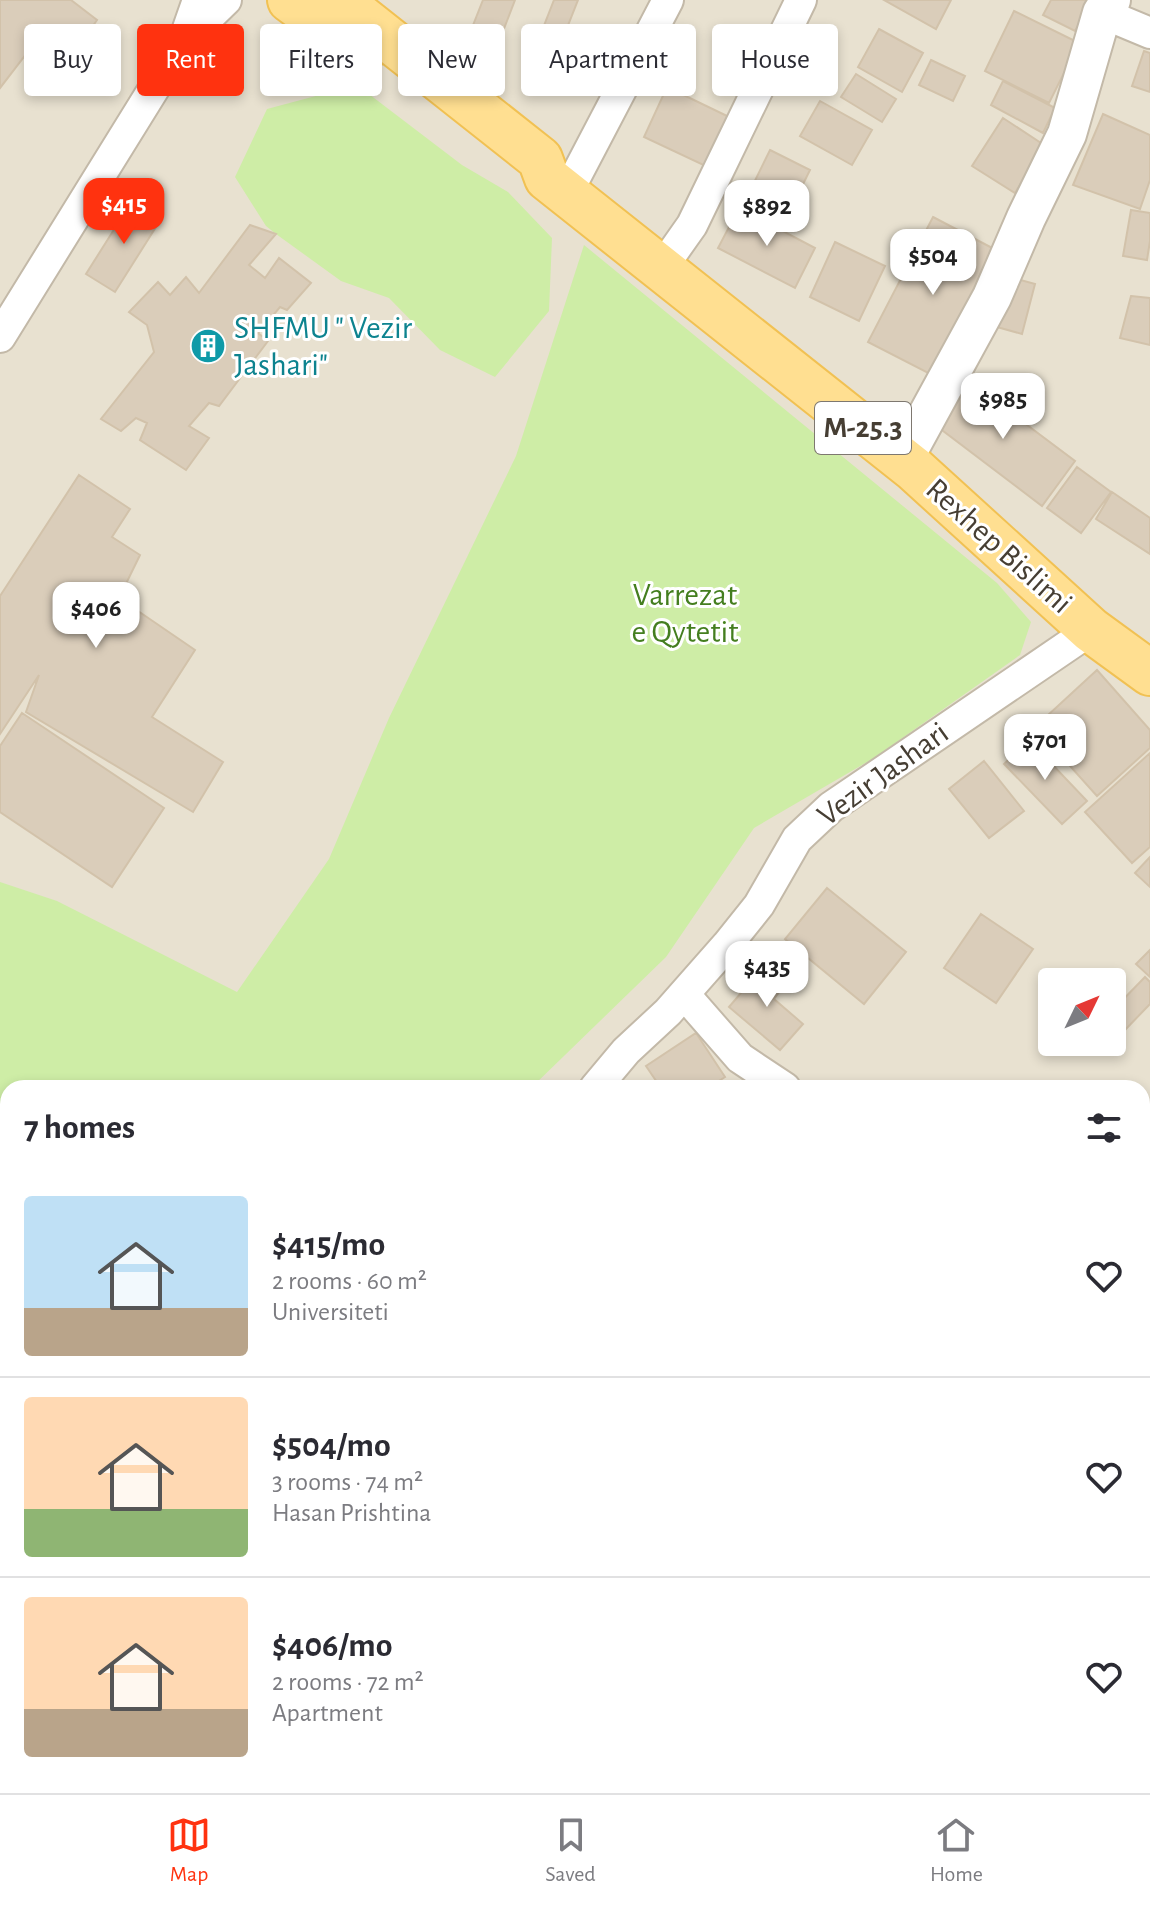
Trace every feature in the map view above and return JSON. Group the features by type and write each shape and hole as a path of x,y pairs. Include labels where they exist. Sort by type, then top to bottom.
{"main road":[{"name":"Rexhep Bislimi","path":"290,0 528,176 557,186"},
{"name":"Rexhep Bislimi","path":"339,0 540,159 557,186 903,460 1091,630 1150,673"}],"street":[{"path":"190,24 198,0"},
{"path":"201,24 226,0"},
{"path":"557,186 668,0"},
{"path":"661,269 692,225 801,0"},
{"path":"903,460 992,297 1067,134 1106,6 1150,33"},
{"path":"0,337 149,96"},
{"name":"Vezir Jashari","path":"602,1080 626,1051 684,994 759,905 797,839 831,807 1091,630"},
{"path":"684,994 740,1058 773,1080"}],"shaded area":[{"path":"0,0 1150,0 1150,1080 0,1080"}],"green space":[{"path":"316,96 371,96 462,165 508,192 552,238 549,311 495,377 440,350 389,298 341,281 266,226 235,177 267,109"},
{"name":"Varrezat e Qytetit","path":"584,245 997,583 1031,622 1020,655 874,758 754,828 666,957 539,1080 0,1080 0,882 57,901 237,992 329,859 389,718 516,456"}],"building":[{"path":"0,0 71,0 97,20 94,24 24,24 24,57 0,88"},
{"path":"483,0 515,0 505,26 474,24"},
{"path":"554,0 578,0 569,24 545,24"},
{"path":"884,0 951,0 936,29"},
{"path":"1051,0 1092,0 1075,31 1043,15"},
{"path":"1014,11 1079,43 1049,103 985,71"},
{"path":"879,29 923,53 902,92 858,67"},
{"path":"1144,51 1150,53 1150,92 1132,86"},
{"path":"931,60 965,76 953,101 919,85"},
{"path":"856,74 896,99 882,122 841,97"},
{"path":"1003,81 1055,108 1043,133 991,105"},
{"path":"663,96 686,96 754,129 731,178 644,137"},
{"path":"820,101 872,130 852,165 800,136"},
{"path":"1103,114 1150,135 1150,180 1140,209 1073,185"},
{"path":"1003,118 1044,145 1015,193 972,166"},
{"path":"770,150 810,170 784,223 744,203"},
{"path":"132,201 161,219 115,292 86,274"},
{"path":"739,208 815,248 795,288 718,248"},
{"path":"1131,210 1150,213 1147,260 1123,256"},
{"path":"933,217 998,251 934,376 868,342"},
{"name":"SHFMU \" Vezir Jashari\"","path":"250,225 276,234 249,265 265,278 279,258 311,283 287,310 280,307 258,333 268,341 219,406 209,403 189,426 209,438 186,470 140,440 147,423 136,418 121,431 101,419 154,352 147,325 129,312 158,282 170,295 186,277 199,293"},
{"path":"835,242 885,266 859,321 810,297"},
{"path":"1010,277 1035,284 1022,334 997,327"},
{"path":"1131,296 1150,298 1150,345 1120,338"},
{"path":"963,377 1075,461 1042,506 930,421"},
{"path":"1077,467 1111,492 1081,533 1047,508"},
{"path":"79,475 130,509 112,537 140,555 119,598 195,650 152,717 223,762 193,812 26,712 39,675 0,734 0,596"},
{"path":"1112,492 1150,518 1150,554 1096,519"},
{"path":"1097,670 1150,730 1150,748 1097,796 1035,727"},
{"path":"22,713 164,808 112,887 0,812 0,746"},
{"path":"1029,740 1087,801 1062,824 1004,764"},
{"path":"1150,753 1150,847 1132,863 1085,812"},
{"path":"984,761 1024,811 989,838 949,789"},
{"path":"1150,857 1150,887 1135,873"},
{"path":"827,888 906,952 864,1004 785,939"},
{"path":"981,914 1033,949 996,1003 944,968"},
{"path":"1150,950 1150,977 1136,964"},
{"path":"765,965 786,983 774,999 803,1024 780,1050 729,1007"},
{"path":"1145,977 1150,982 1150,1004 1126,1029 1126,997"},
{"path":"696,1033 725,1077 720,1080 656,1080 646,1066"}],"place":[{"name":"SHFMU \" Vezir Jashari\"","path":"208,346"}]}
